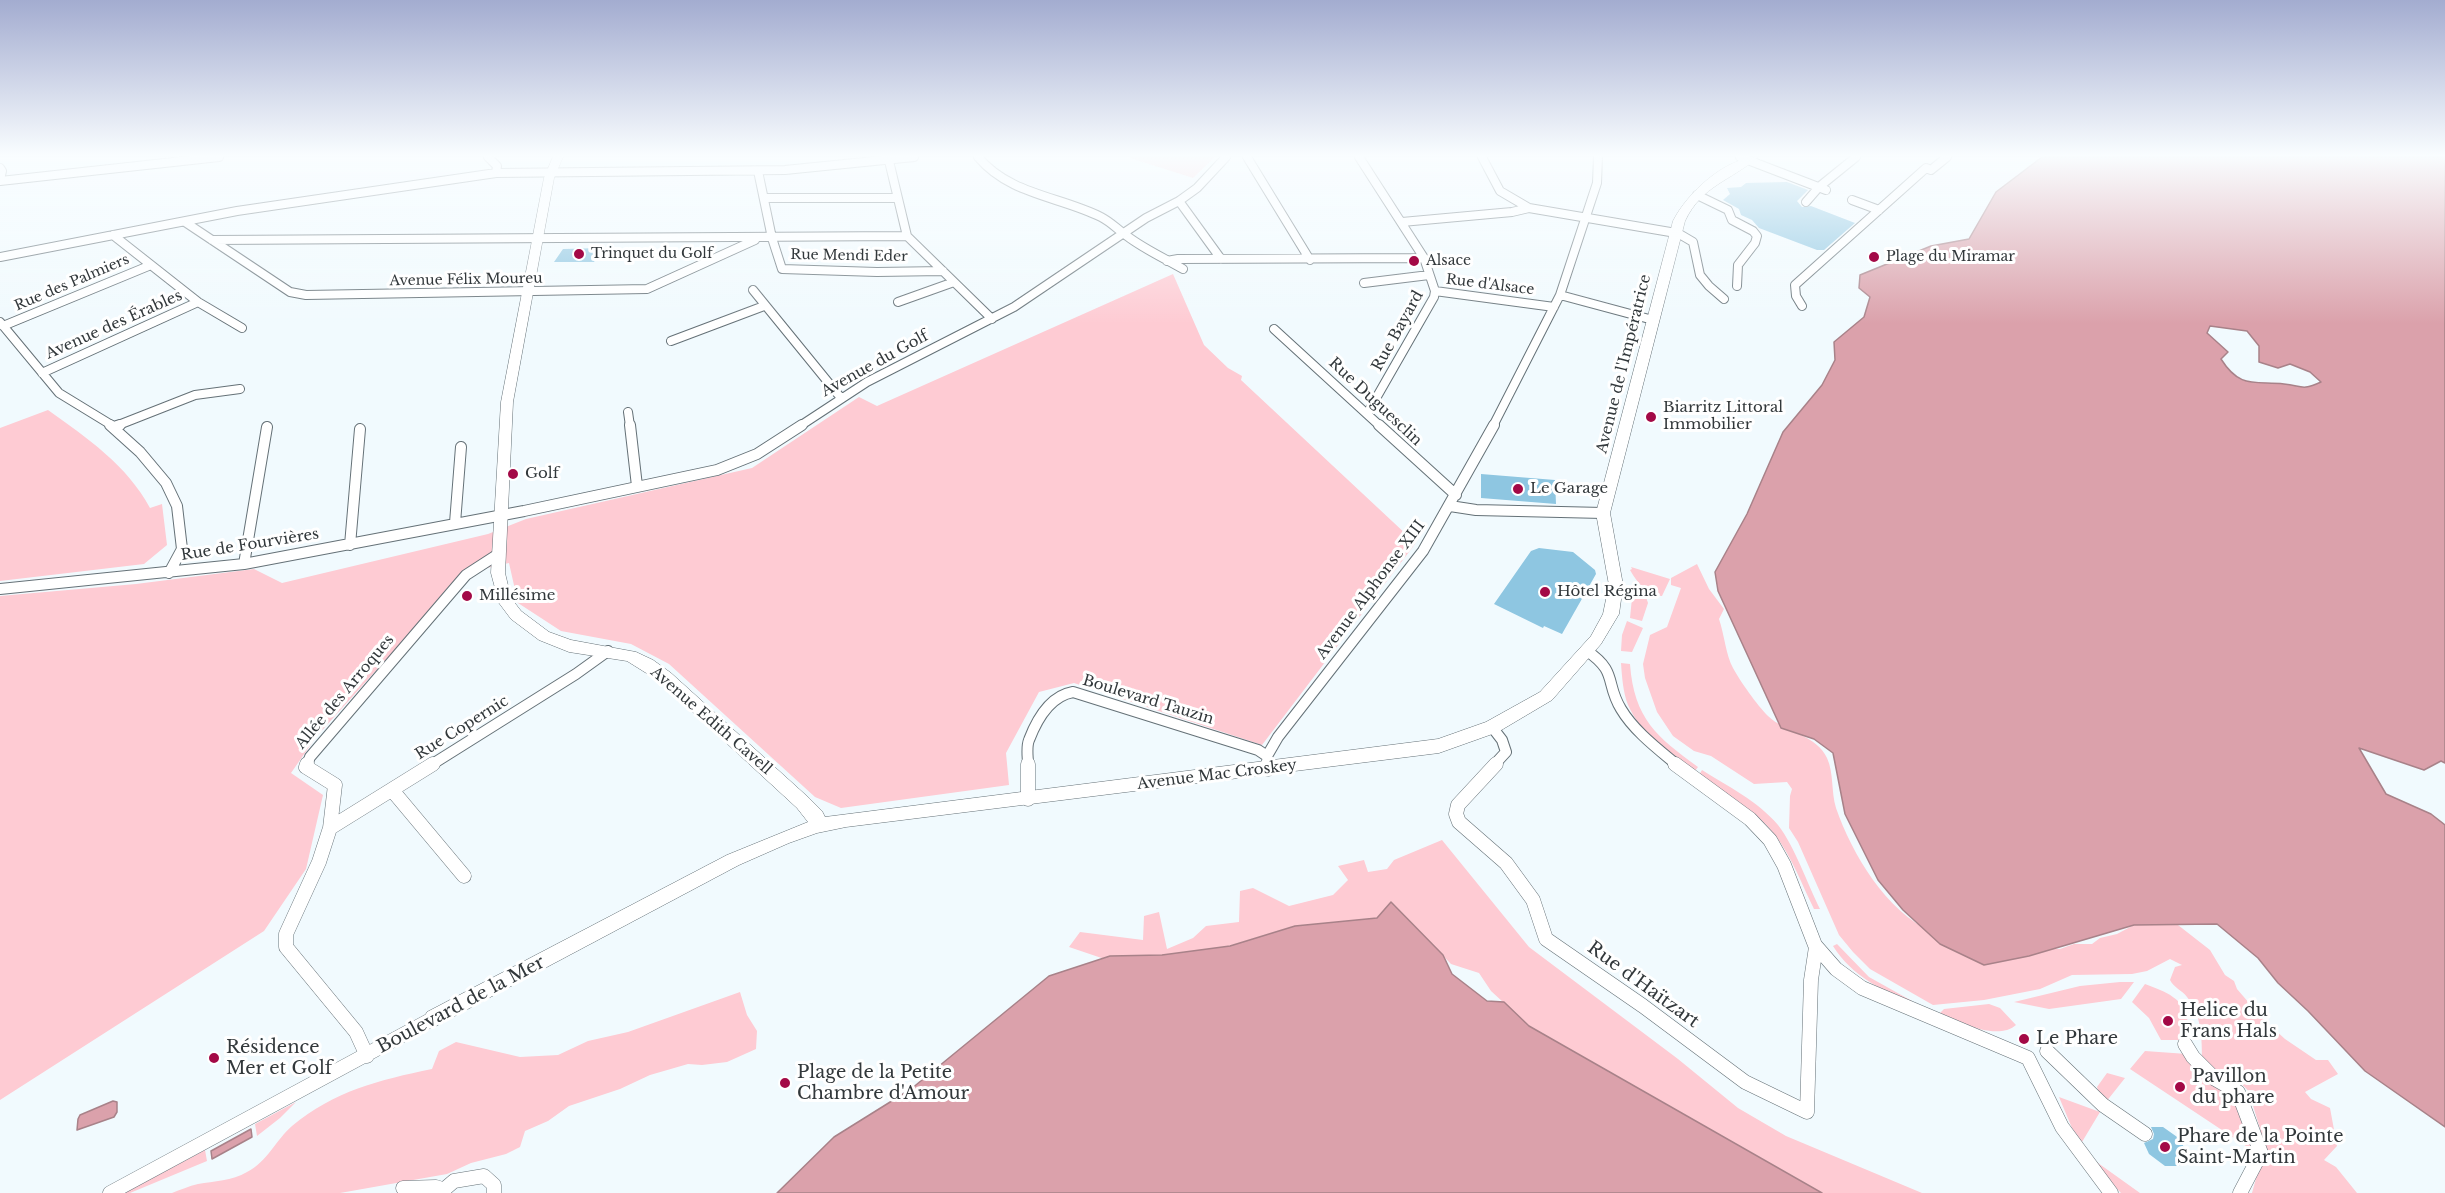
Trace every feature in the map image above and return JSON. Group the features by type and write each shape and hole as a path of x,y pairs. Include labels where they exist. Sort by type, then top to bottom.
{"main road":[{"name":"Avenue Edith Cavell","path":"543,213 507,402 498,573 504,599 516,615 544,636 569,645 630,656 665,677 803,803 816,816 817,826"},
{"name":"Avenue de l'Impératrice","path":"1587,651 1608,621 1615,597 1616,585 1603,513 1682,213"},
{"name":"Avenue Mac Croskey","path":"817,826 868,817 1028,799 1268,762 1439,746 1492,727 1546,696 1587,651"},
{"name":"Boulevard de la Mer","path":"434,1018 733,860 765,845 817,826"}],"street":[{"path":"0,257 229,213"},
{"name":"Rue Mendi Eder","path":"767,213 772,238 783,268 877,272 943,271"},
{"path":"900,213 907,236 992,319"},
{"path":"1091,213 1100,216 1121,229 1122,233 1183,269"},
{"name":"Avenue du Golf","path":"502,515 739,463 757,454 876,378 1014,307 1122,233 1158,213"},
{"path":"1187,213 1221,259"},
{"path":"1281,213 1310,260"},
{"name":"Rue d'Alsace","path":"1395,213 1424,258 1435,291 1554,308"},
{"path":"1401,222 1505,213"},
{"path":"1555,213 1688,235 1695,244 1698,270 1703,280 1724,299"},
{"name":"Avenue Alphonse XIII","path":"1268,762 1278,737 1423,551 1450,506 1523,371 1554,308 1586,213"},
{"path":"1729,213 1732,220 1753,231 1757,236 1755,243 1738,265 1737,286"},
{"path":"1802,306 1796,296 1796,285 1876,213"},
{"name":"Avenue Félix Moureu","path":"185,222 290,292 306,295 527,293 647,289 758,238"},
{"path":"113,235 198,302 242,328"},
{"path":"212,240 907,236"},
{"path":"1167,261 1424,258"},
{"name":"Rue des Palmiers","path":"2,324 151,265"},
{"path":"1364,283 1429,275"},
{"path":"898,302 954,282"},
{"path":"753,290 841,399"},
{"name":"Rue Bayard","path":"1367,414 1434,297 1435,291"},
{"path":"1560,295 1653,320"},
{"name":"Avenue des Érables","path":"42,373 198,302"},
{"path":"671,341 764,306"},
{"path":"2,324 59,393 114,427 140,452 166,483 177,506 182,549 169,573"},
{"name":"Rue Duguesclin","path":"1274,329 1456,495"},
{"path":"114,427 195,394 240,389"},
{"path":"628,411 637,486"},
{"path":"244,564 267,427"},
{"path":"350,545 360,429"},
{"path":"455,523 461,447"},
{"path":"1450,506 1476,510 1603,513"},
{"name":"Rue de Fourvières","path":"0,589 244,564 502,515"},
{"name":"Allée des Arroques","path":"367,1056 357,1032 286,948 286,934 319,862 330,828 335,785 306,767 310,757 466,575 500,553"},
{"name":"Rue Copernic","path":"330,828 576,674 608,651"},
{"path":"1587,651 1607,666 1612,676 1617,702 1632,723 1661,753 1754,822 1770,841 1798,897 1816,946 1840,973 1862,988 2028,1058 2062,1127 2112,1193"},
{"name":"Boulevard Tauzin","path":"1028,799 1028,742 1050,702 1061,694 1073,692 1258,750 1268,762"},
{"name":"Rue d'Haïtzart","path":"1492,727 1503,740 1506,752 1458,806 1455,814 1459,822 1506,863 1513,872 1533,900 1546,939 1643,1006 1744,1082 1806,1112 1811,980 1816,946"},
{"path":"392,790 464,876"},
{"name":"Boulevard de la Mer","path":"110,1193 434,1018"},
{"path":"2184,1044 2193,1057 2215,1079 2238,1092 2245,1110 2261,1153 2240,1193"},
{"path":"2048,1051 2103,1105 2145,1134"},
{"path":"403,1188 436,1187 441,1191 452,1181 464,1177 484,1176 494,1185 494,1193"}],"shaded area":[{"path":"1984,213 2445,213 2445,763 2441,761 2424,770 2359,748 2386,794 2431,814 2445,825 2445,1127 2365,1071 2278,983 2258,958 2217,924 2134,925 2029,956 1984,965 1940,944 1903,910 1878,880 1845,814 1833,753 1814,739 1781,728 1718,591 1715,572 1747,514 1783,432 1822,385 1835,360 1834,342 1864,317 1870,297 1859,288 1860,275 1931,246 1969,239","holes":["2210,326 2247,331 2259,346 2259,362 2278,368 2290,364 2310,372 2321,382 2302,387 2248,382 2241,379 2228,369 2221,359 2228,352 2207,333"]},
{"path":"1173,274 1204,345 1228,368 1242,376 1241,380 1408,536 1417,537 1415,544 1262,745 1074,683 1039,692 1006,753 1009,785 841,808 815,797 669,664 631,644 561,631 518,603 509,563 464,573 316,737 291,773 323,795 306,869 264,931 0,1100 0,596 136,584 254,569 282,583 488,534 526,519 752,468 859,397 877,406"},
{"path":"48,410 118,465 130,478 150,508 162,504 167,545 144,564 0,581 0,428"},
{"path":"1697,564 1709,589 1724,609 1719,619 1729,657 1736,673 1768,716 1816,744 1822,750 1831,770 1836,808 1851,844 1873,879 1900,910 1915,923 1932,932 2040,948 2060,949 2074,944 2092,944 2100,938 2117,934 2134,925 2178,925 2210,950 2225,975 2234,981 2237,989 2262,1018 2285,1039 2316,1060 2328,1060 2338,1074 2305,1092 2311,1099 2330,1108 2337,1146 2324,1160 2336,1167 2357,1193 2252,1193 2264,1150 2249,1092 2235,1080 2202,1062 2201,1036 2196,1012 2187,997 2170,980 2175,967 2182,965 2170,959 2147,971 2132,974 2072,975 2040,989 1984,1000 1933,1005 1870,969 1839,935 1798,842 1789,828 1792,789 1787,782 1754,784 1711,756 1694,751 1673,736 1657,712 1645,678 1643,664 1650,635 1667,627 1681,588 1671,585 1671,578"},
{"path":"1631,567 1670,579 1662,596 1643,587 1630,570"},
{"path":"1633,588 1646,597 1648,603 1642,621 1630,618"},
{"path":"1627,621 1643,628 1632,652 1621,651 1622,635"},
{"path":"1621,663 1630,664 1637,699 1650,725 1671,746 1698,767 1695,771 1657,743 1640,725 1628,705"},
{"path":"1702,770 1752,801 1778,825 1795,854 1820,909 1814,909 1792,862 1775,835 1749,810 1699,775"},
{"path":"1442,840 1529,947 1678,1059 1738,1108 1786,1136 1922,1193 1822,1193 1529,1026 1491,991 1479,973 1451,964 1391,902 1377,918 1295,926 1143,972 1069,947 1080,932 1143,940 1144,916 1159,912 1167,949 1193,938 1206,926 1239,922 1240,891 1253,888 1289,906 1333,895 1348,880 1338,866 1364,860 1368,872 1387,869 1394,860"},
{"path":"1391,902 1443,955 1452,974 1487,1001 1504,1002 1529,1026 1822,1193 777,1193 834,1137 911,1089 1049,976 1110,956 1162,955 1230,946 1295,926 1377,918"},
{"path":"1837,944 1869,977 1912,1001 1911,1003 1878,987 1858,974 1833,946"},
{"path":"2134,982 2121,999 2049,1009 2014,1002 2080,986"},
{"path":"2145,984 2167,993 2183,1007 2189,1030 2186,1036 2178,1040 2161,1040 2149,1018 2132,1002"},
{"path":"740,992 747,1015 757,1031 756,1049 727,1062 688,1064 650,1075 620,1089 569,1106 548,1121 525,1131 520,1147 506,1154 471,1163 447,1174 340,1193 172,1193 247,1172 266,1157 292,1126 324,1104 358,1088 432,1069 439,1051 456,1042 520,1057 558,1055 588,1041 628,1032"},
{"path":"1989,1004 2000,1008 2016,1025 1999,1031 1989,1031 1978,1029 1940,1013 1944,1009"},
{"path":"2145,1051 2187,1054 2233,1097 2254,1144 2252,1150 2130,1069"},
{"path":"2107,1073 2125,1078 2106,1102 2101,1099 2097,1087"},
{"path":"2059,1097 2100,1112 2082,1142 2072,1128"},
{"path":"113,1101 117,1102 117,1112 114,1117 77,1130 80,1115"},
{"path":"296,1102 280,1118 257,1136 255,1124"},
{"path":"251,1129 252,1137 212,1159 211,1151"},
{"path":"205,1150 207,1161 130,1193 124,1193"},
{"path":"2084,1153 2140,1193 2121,1193"}],"building":[{"path":"1740,213 1828,213 1855,223 1824,250 1817,250 1759,228 1752,220"},
{"name":"Trinquet du Golf","path":"602,248 594,262 554,262 563,249"},
{"name":"Le Garage","path":"1481,474 1555,480 1556,504 1481,498"},
{"name":"Hôtel Régina","path":"1539,548 1573,552 1595,570 1596,574 1562,634 1544,626 1543,628 1494,604 1531,551"},
{"name":"Phare de la Pointe Saint-Martin","path":"2151,1127 2163,1127 2180,1139 2187,1154 2180,1166 2165,1166 2149,1154 2144,1143 2153,1139 2154,1134"}],"place":[{"name":"Trinquet du Golf","path":"579,254"},
{"name":"Plage du Miramar","path":"1874,257"},
{"name":"Alsace","path":"1414,261"},
{"name":"Biarritz Littoral Immobilier","path":"1651,417"},
{"name":"Golf","path":"513,474"},
{"name":"Le Garage","path":"1518,489"},
{"name":"Hôtel Régina","path":"1545,592"},
{"name":"Millésime","path":"467,596"},
{"name":"Helice du Frans Hals","path":"2168,1021"},
{"name":"Le Phare","path":"2024,1039"},
{"name":"Résidence Mer et Golf","path":"214,1058"},
{"name":"Plage de la Petite Chambre d'Amour","path":"785,1083"},
{"name":"Pavillon du phare","path":"2180,1087"},
{"name":"Phare de la Pointe Saint-Martin","path":"2165,1147"}]}
